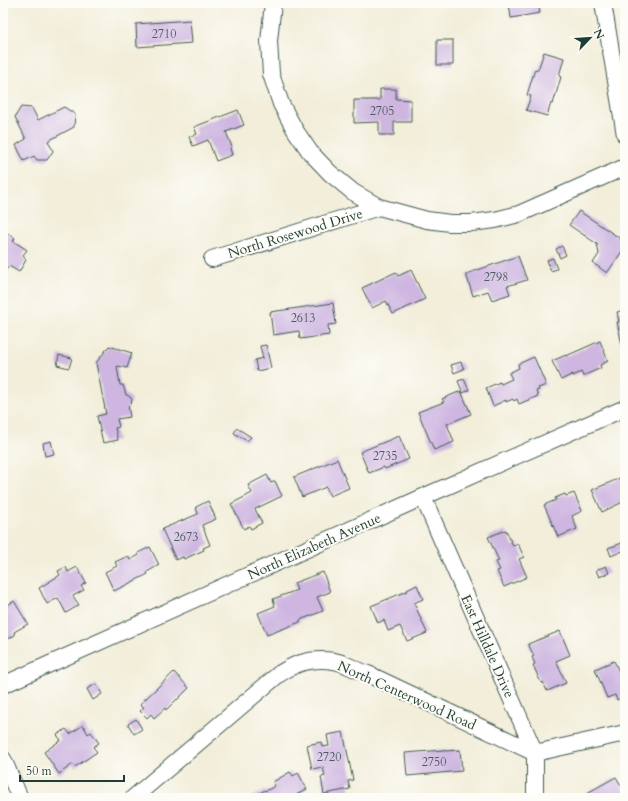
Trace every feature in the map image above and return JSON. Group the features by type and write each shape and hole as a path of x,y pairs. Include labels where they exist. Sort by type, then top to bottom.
{"street":[{"path":"273,3 269,40 271,74 281,104 295,130 310,152 330,174 353,192 379,207 427,220 450,223 471,223 495,220 519,214 625,167"},
{"path":"604,3 625,135"},
{"name":"North Rosewood Drive","path":"212,259 379,207"},
{"name":"North Elizabeth Avenue","path":"3,685 422,497 625,408"},
{"name":"East Hilldale Drive","path":"422,497 535,753 535,798"},
{"name":"North Centerwood Road","path":"133,798 279,674 290,667 312,661 326,660 340,663 535,753"},
{"path":"535,753 625,733"},
{"path":"3,759 20,798"}],"building":[{"path":"509,3 538,3 540,13 511,18"},
{"path":"190,20 192,43 137,47 136,24"},
{"path":"437,40 453,40 453,65 437,65"},
{"path":"544,52 564,58 559,76 561,77 553,104 551,103 547,116 526,110 531,96 527,95 535,69 538,70"},
{"path":"380,89 396,89 396,99 411,100 411,122 394,122 394,135 379,135 379,122 354,123 354,100 380,100"},
{"path":"21,107 32,108 38,120 64,107 75,114 74,127 48,141 53,151 47,160 37,160 34,156 24,161 16,145 26,139 15,117"},
{"path":"238,110 244,125 226,132 232,147 230,148 232,155 216,161 208,140 193,146 189,137 197,134 194,127"},
{"path":"579,211 621,239 623,250 607,273 593,263 599,254 597,244 569,225"},
{"path":"6,232 15,238 13,241 27,250 23,255 26,260 19,272 9,266 3,274 3,236"},
{"path":"562,246 566,255 560,258 556,249"},
{"path":"518,256 527,280 507,286 510,294 492,300 488,291 473,296 466,274"},
{"path":"553,258 557,269 551,271 547,260"},
{"path":"411,270 425,299 393,314 386,301 372,308 362,288 396,272 398,276"},
{"path":"333,303 336,324 328,325 329,335 300,339 299,331 273,335 270,312"},
{"path":"625,310 625,345 622,345 617,322 619,322 617,312"},
{"path":"600,341 608,361 600,365 601,368 583,376 581,372 561,380 552,361"},
{"path":"266,345 271,368 257,371 255,360 263,358 260,346"},
{"path":"109,346 132,353 127,368 117,367 120,385 123,385 126,395 132,400 128,406 130,417 117,419 119,427 115,428 118,440 103,443 97,416 106,414 96,363"},
{"path":"59,355 72,358 69,368 57,365"},
{"path":"534,357 546,385 538,388 539,390 536,391 538,396 519,404 517,399 514,401 513,399 506,402 506,400 493,406 486,388 512,379 509,373 519,368 518,364"},
{"path":"461,362 464,369 454,373 451,365"},
{"path":"464,379 469,390 463,393 458,381"},
{"path":"461,391 471,414 447,424 454,442 434,450 418,412 444,402 442,399"},
{"path":"237,428 251,437 247,441 234,433"},
{"path":"399,436 409,459 385,469 384,467 369,473 360,452"},
{"path":"51,441 54,454 45,456 43,443"},
{"path":"337,459 349,488 330,496 326,487 302,497 294,477"},
{"path":"267,475 271,483 275,481 282,496 255,509 262,523 251,529 249,526 244,529 231,504 252,493 248,485"},
{"path":"625,476 625,501 602,512 592,490"},
{"path":"574,493 582,511 572,516 577,529 558,537 544,505 565,494 566,496"},
{"path":"208,501 216,519 202,525 210,545 203,548 204,550 184,559 183,557 176,560 162,529 198,514 196,507"},
{"path":"506,530 513,546 518,544 524,557 519,559 527,577 504,587 497,571 500,570 496,562 499,561 488,537"},
{"path":"622,543 625,550 611,556 608,548"},
{"path":"150,547 159,565 147,572 148,574 114,591 105,572 117,566 115,562 128,556 130,560 139,555 138,553"},
{"path":"606,566 609,573 599,577 596,570"},
{"path":"66,567 68,572 77,567 86,583 81,586 84,590 73,596 79,605 66,613 58,598 47,604 39,588 60,575 58,571"},
{"path":"323,572 330,592 317,597 323,611 267,635 258,613 275,606 273,599 297,590 294,583"},
{"path":"417,585 423,599 414,603 427,633 407,641 400,626 388,631 384,620 378,623 371,606 407,591"},
{"path":"14,601 28,624 14,632 15,635 3,642 3,613 5,612 3,608"},
{"path":"560,631 570,655 556,661 566,683 547,691 543,682 541,683 533,665 535,664 532,657 534,656 528,644"},
{"path":"614,661 619,671 625,668 625,696 617,700 615,695 607,698 595,669"},
{"path":"174,672 189,688 166,710 165,708 154,718 151,714 147,718 140,711 144,707 140,704"},
{"path":"96,684 102,694 93,700 87,689"},
{"path":"136,719 142,729 134,734 128,724"},
{"path":"83,725 88,734 91,732 99,743 93,747 97,752 75,767 73,764 59,774 44,752 61,740 57,735 66,729 70,734"},
{"path":"343,732 353,780 348,781 350,789 324,794 321,777 325,776 323,767 312,769 307,745 321,742 322,747 329,746 327,735"},
{"path":"460,750 462,771 407,776 405,753"},
{"path":"290,772 293,776 298,773 307,789 294,796 295,798 251,798 275,786 273,782"},
{"path":"616,777 625,792 625,798 580,798 588,794 587,793"}]}
